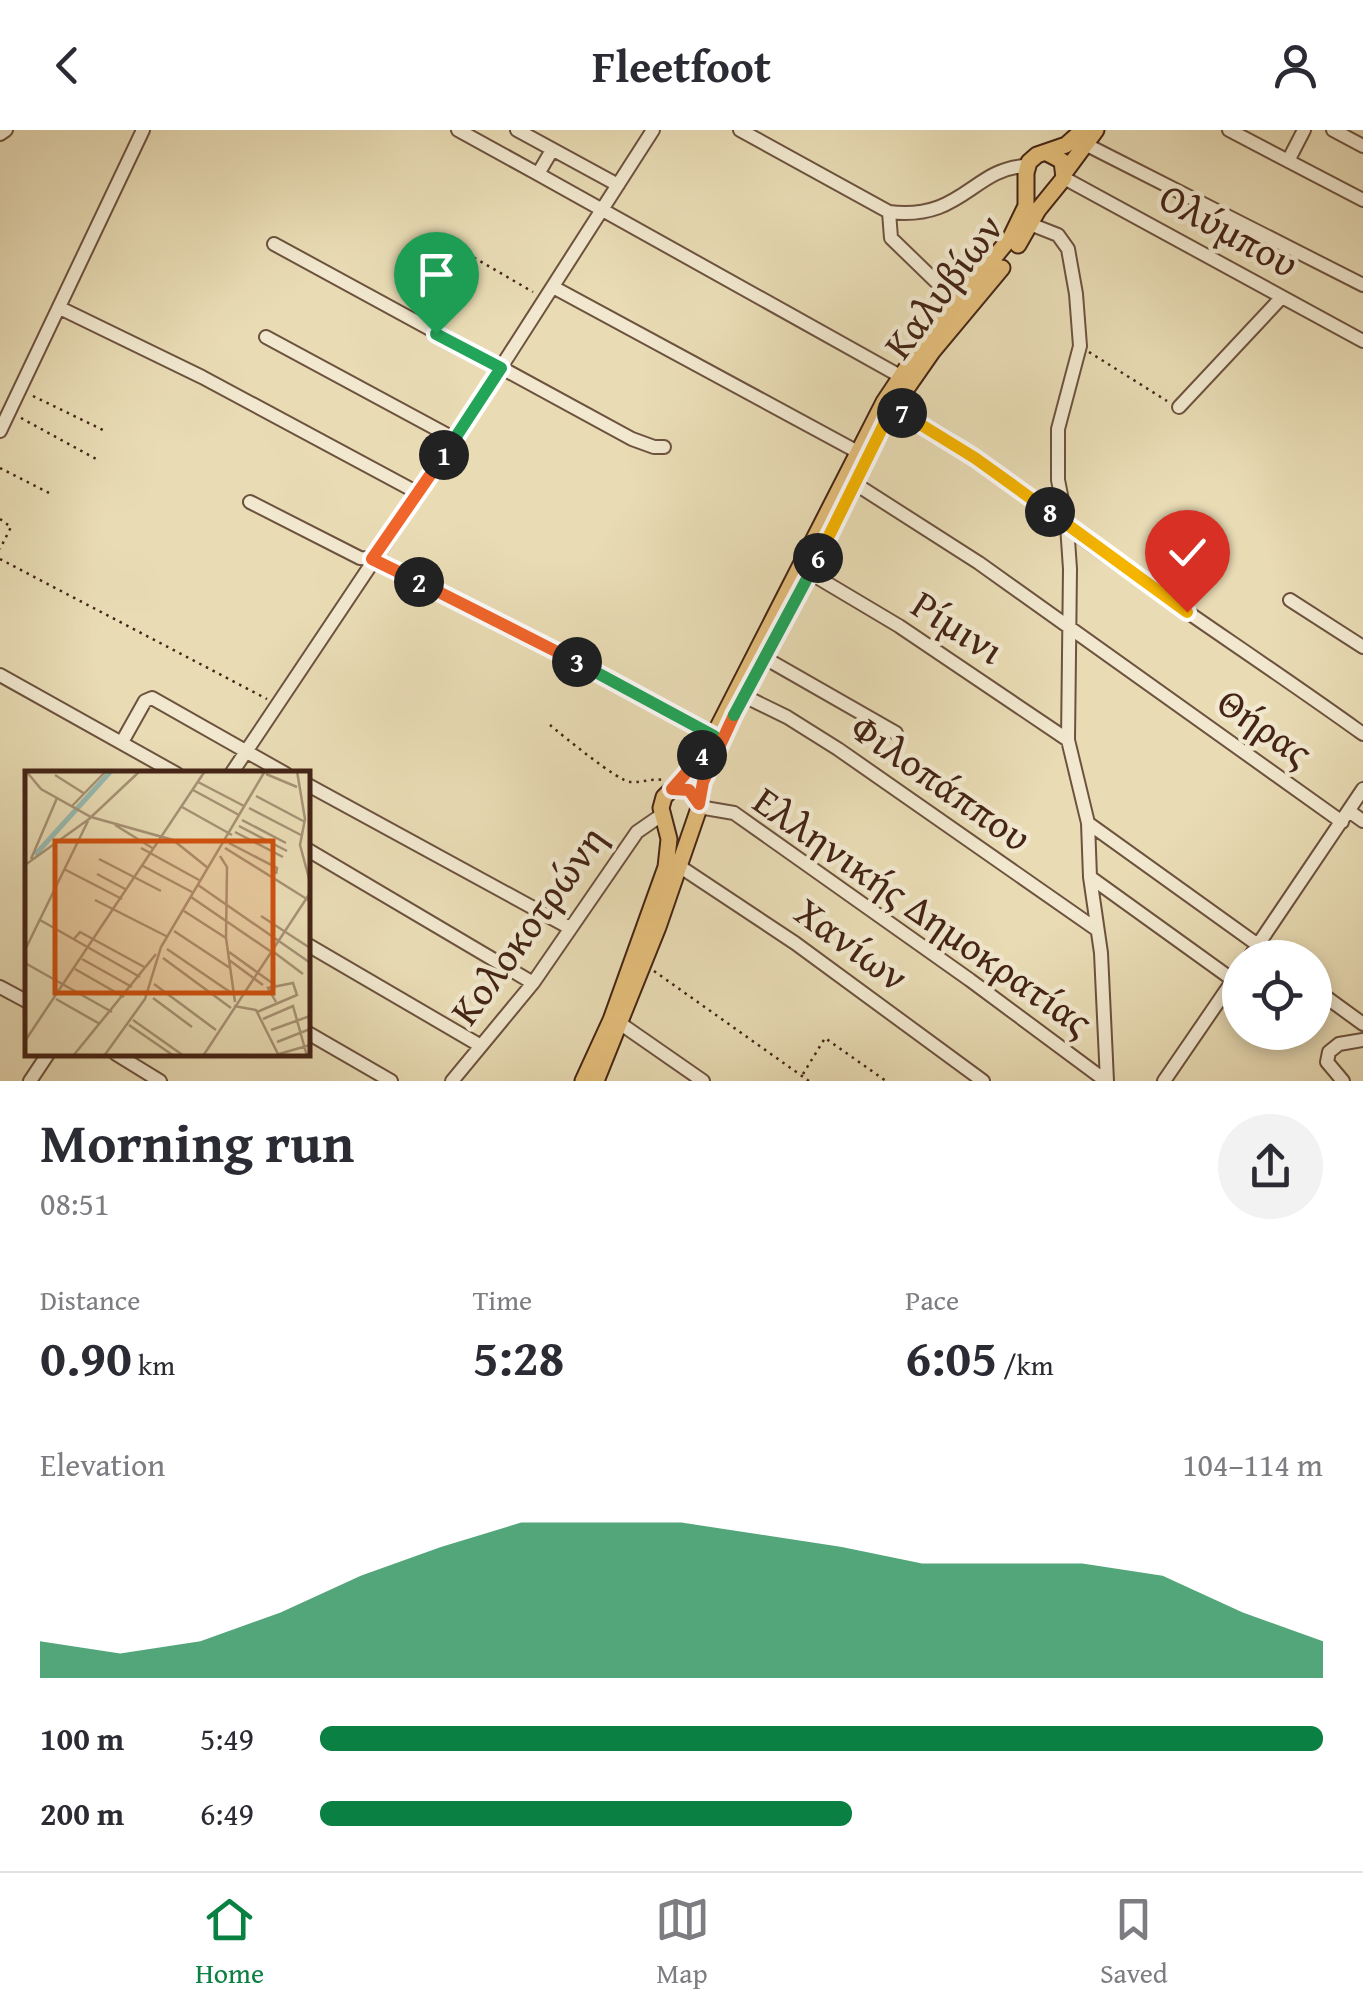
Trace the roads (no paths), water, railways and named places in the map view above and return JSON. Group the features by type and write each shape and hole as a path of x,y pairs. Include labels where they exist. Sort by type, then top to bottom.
{"main road":[{"path":"1027,173 1036,154 1088,134"},
{"name":"Καλυβίων","path":"596,1081 644,964 679,866 703,782 892,408 932,352 997,274 1063,179 1088,134"},
{"path":"1047,152 1062,161 1063,179"},
{"name":"Καλυβίων","path":"1027,173 1031,186 1045,192 1063,179"},
{"name":"Καλυβίων","path":"669,791 702,757 714,736 823,524 856,451 900,376 1011,237 1026,206 1027,173"},
{"path":"583,1081 611,1020 666,867 669,839 664,816 662,803 669,791 689,790 697,810 680,825 664,816"}],"street":[{"path":"0,431 143,130"},
{"path":"458,130 900,376"},
{"path":"517,130 618,184"},
{"path":"233,771 654,130"},
{"path":"740,130 890,212 930,212 949,205 1006,168 1027,173"},
{"path":"1229,130 1363,200"},
{"path":"1288,161 1304,130"},
{"path":"1334,130 1363,146"},
{"path":"1088,134 1363,285"},
{"path":"538,174 552,150"},
{"name":"Ολύμπου","path":"1063,179 1363,341"},
{"path":"890,212 891,238 958,302"},
{"path":"1030,224 1058,235 1068,249 1076,294 1080,346 1058,429 1058,480 1067,525 1068,740 1088,823 1106,1081"},
{"path":"274,244 632,439 664,447"},
{"path":"549,293 856,451"},
{"path":"1179,407 1282,296"},
{"path":"60,308 202,377 418,493"},
{"path":"266,337 454,439"},
{"path":"892,408 975,458 1363,734"},
{"name":"Θήρας","path":"854,483 953,546 1345,816 1363,821"},
{"path":"250,502 527,636 714,736"},
{"name":"Ρίμινι","path":"810,573 899,626 1068,740"},
{"path":"1290,600 1363,647"},
{"path":"763,657 896,734"},
{"path":"0,675 172,771"},
{"name":"Φιλοπάππου","path":"744,696 788,717 838,749 1096,929"},
{"path":"122,742 145,701 152,698 280,771"},
{"path":"310,786 570,928"},
{"path":"1261,940 1363,789"},
{"name":"Ελληνικής Δημοκρατίας","path":"697,810 719,808 734,813 1106,1081"},
{"name":"Κολοκοτρώνη","path":"457,1079 533,983 637,832 664,816"},
{"path":"1088,823 1252,940"},
{"path":"310,851 533,983"},
{"name":"Χανίων","path":"679,866 795,943 983,1081"},
{"path":"1090,878 1222,967"},
{"path":"310,947 481,1046"},
{"path":"0,987 25,1000"},
{"path":"1164,1081 1222,1000"},
{"path":"1332,1001 1363,1024"},
{"path":"621,1024 703,1081"},
{"path":"310,1034 391,1081"},
{"path":"1343,1081 1327,1062 1329,1052 1339,1044 1363,1040"},
{"path":"30,1081 47,1056"},
{"path":"119,1056 160,1081"}]}
